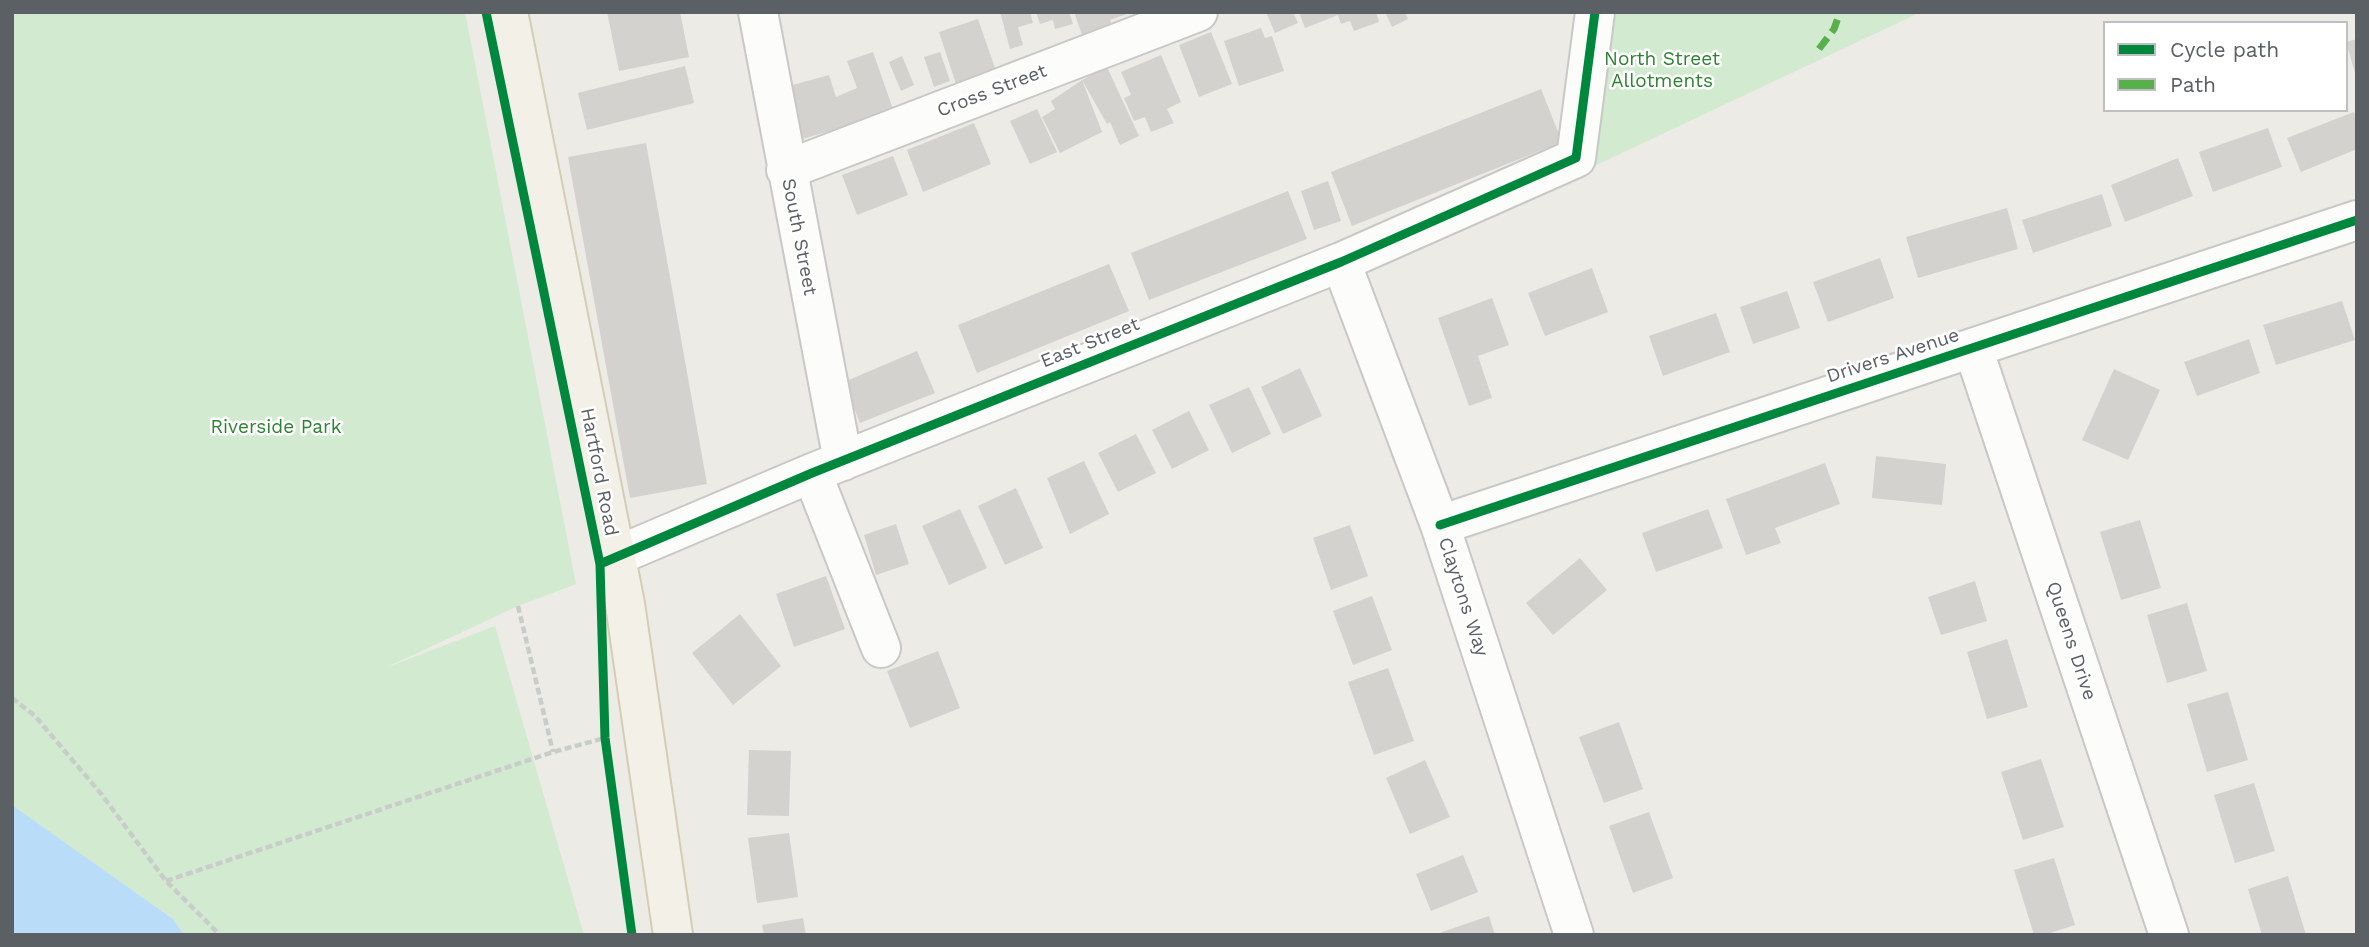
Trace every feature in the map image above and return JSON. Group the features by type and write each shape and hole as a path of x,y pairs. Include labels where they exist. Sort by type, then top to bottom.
{"main road":[{"name":"Hartford Road","path":"508,12 625,604 673,935"}],"street":[{"name":"South Street","path":"758,12 786,170 828,467 881,648"},
{"name":"Cross Street","path":"786,170 1198,12"},
{"name":"East Street","path":"615,556 828,467 1341,262 1576,158 1595,12"},
{"name":"Drivers Avenue","path":"1440,525 2357,220"},
{"name":"Claytons Way","path":"1341,262 1440,525 1574,935"},
{"name":"Queens Drive","path":"1973,348 2169,935"}],"path":[{"path":"518,606 553,752"},
{"path":"12,698 34,716 102,795 166,881 220,935"},
{"path":"605,724 607,751"},
{"path":"166,881 553,752 605,738"}],"green space":[{"name":"Riverside Park","path":"12,12 465,12 576,584 518,606 385,668 495,626 584,935 184,935 173,919 12,805"},
{"name":"North Street Allotments","path":"1610,12 1921,12 1590,168"}],"water":[{"path":"12,805 173,919 184,935 12,935"}],"building":[{"path":"607,12 680,12 689,57 619,71"},
{"path":"1000,12 1030,12 1033,23 1018,27 1023,45 1010,49"},
{"path":"1036,12 1069,12 1073,24 1055,29 1053,20 1040,24"},
{"path":"1074,12 1127,14 1110,20 1112,25 1082,35"},
{"path":"1266,12 1293,12 1298,23 1275,33"},
{"path":"1299,12 1376,12 1379,22 1354,31 1350,21 1341,24 1338,15 1305,28"},
{"path":"1385,12 1405,12 1408,19 1392,27"},
{"path":"978,19 996,71 956,84 939,32"},
{"path":"1261,28 1265,38 1272,36 1284,71 1239,86 1224,41"},
{"path":"1211,32 1232,84 1199,97 1179,45"},
{"path":"2357,39 2357,73 2348,49 2348,41"},
{"path":"873,52 894,112 799,140 789,86 829,75 836,97 857,88 847,61"},
{"path":"940,52 950,81 934,87 924,57"},
{"path":"1161,55 1181,102 1167,109 1174,123 1151,132 1145,117 1134,121 1124,98 1131,95 1121,72"},
{"path":"902,56 914,85 901,91 889,62"},
{"path":"685,66 694,103 587,130 578,93"},
{"path":"1107,67 1139,136 1120,145 1110,122 1107,124 1082,80"},
{"path":"1082,80 1102,132 1060,153 1042,117 1055,109 1051,101"},
{"path":"1541,89 1562,142 1352,226 1331,172"},
{"path":"1037,109 1057,152 1030,164 1010,121"},
{"path":"2354,112 2357,119 2357,149 2301,172 2287,138"},
{"path":"974,123 991,164 923,192 907,150"},
{"path":"2268,128 2282,167 2213,192 2199,152"},
{"path":"646,143 707,484 630,498 568,157"},
{"path":"893,156 908,195 857,215 842,175"},
{"path":"2178,158 2193,196 2125,222 2111,185"},
{"path":"1328,181 1341,221 1314,230 1301,191"},
{"path":"1288,191 1307,239 1149,300 1131,253"},
{"path":"2102,194 2112,226 2033,253 2022,220"},
{"path":"2007,208 2018,249 1918,278 1906,237"},
{"path":"1880,258 1894,298 1828,322 1813,282"},
{"path":"1109,264 1129,311 977,373 958,325"},
{"path":"1592,268 1608,312 1545,336 1528,293"},
{"path":"1787,291 1800,328 1753,344 1740,307"},
{"path":"1492,298 1509,345 1478,356 1492,398 1469,406 1438,318"},
{"path":"2342,301 2355,340 2276,365 2263,325"},
{"path":"1716,313 1730,352 1663,376 1649,336"},
{"path":"2249,339 2260,373 2197,396 2184,362"},
{"path":"917,351 935,393 860,423 844,382"},
{"path":"1300,368 1322,416 1283,434 1261,387"},
{"path":"2114,369 2160,390 2128,460 2082,440"},
{"path":"1249,387 1271,434 1232,453 1209,405"},
{"path":"1189,411 1209,450 1172,469 1152,430"},
{"path":"1136,434 1156,473 1118,492 1098,453"},
{"path":"1876,456 1946,464 1942,505 1872,498"},
{"path":"1084,461 1109,514 1070,534 1047,478"},
{"path":"1825,463 1840,504 1775,528 1781,543 1746,555 1726,499"},
{"path":"1016,488 1043,548 1005,565 978,506"},
{"path":"960,509 987,568 949,585 922,526"},
{"path":"1708,509 1723,548 1656,572 1642,533"},
{"path":"2140,520 2161,588 2121,600 2100,532"},
{"path":"896,524 909,564 876,575 864,535"},
{"path":"1350,525 1368,576 1331,590 1313,538"},
{"path":"1580,558 1607,590 1553,635 1526,603"},
{"path":"826,576 845,629 794,647 776,594"},
{"path":"1975,581 1987,621 1941,635 1928,597"},
{"path":"1372,596 1392,650 1353,665 1333,611"},
{"path":"2187,603 2207,671 2167,683 2147,615"},
{"path":"740,614 781,666 733,705 692,653"},
{"path":"2007,639 2028,707 1987,719 1967,652"},
{"path":"938,651 960,708 910,728 887,671"},
{"path":"1388,668 1414,741 1374,755 1348,682"},
{"path":"2228,692 2248,760 2207,772 2187,704"},
{"path":"1619,722 1643,789 1604,803 1579,737"},
{"path":"749,750 791,751 789,816 747,815"},
{"path":"2041,759 2064,827 2023,840 2001,772"},
{"path":"1425,760 1450,817 1410,834 1386,778"},
{"path":"2254,783 2275,851 2235,863 2214,795"},
{"path":"1649,812 1673,878 1633,893 1609,826"},
{"path":"789,833 798,897 757,903 748,838"},
{"path":"1463,855 1478,892 1431,911 1416,874"},
{"path":"2054,858 2075,925 2044,935 2034,935 2014,870"},
{"path":"2288,876 2306,935 2262,935 2248,889"},
{"path":"1489,916 1495,935 1443,935 1442,932"},
{"path":"803,918 806,935 764,935 762,925"}],"marked path":[{"path":"1819,49 1834,29 1840,12"}],"cycle path":[{"path":"486,12 600,564"},
{"path":"632,935 605,738 600,564 812,473 1341,262 1576,158 1595,12"},
{"path":"1440,525 2357,220"}]}
